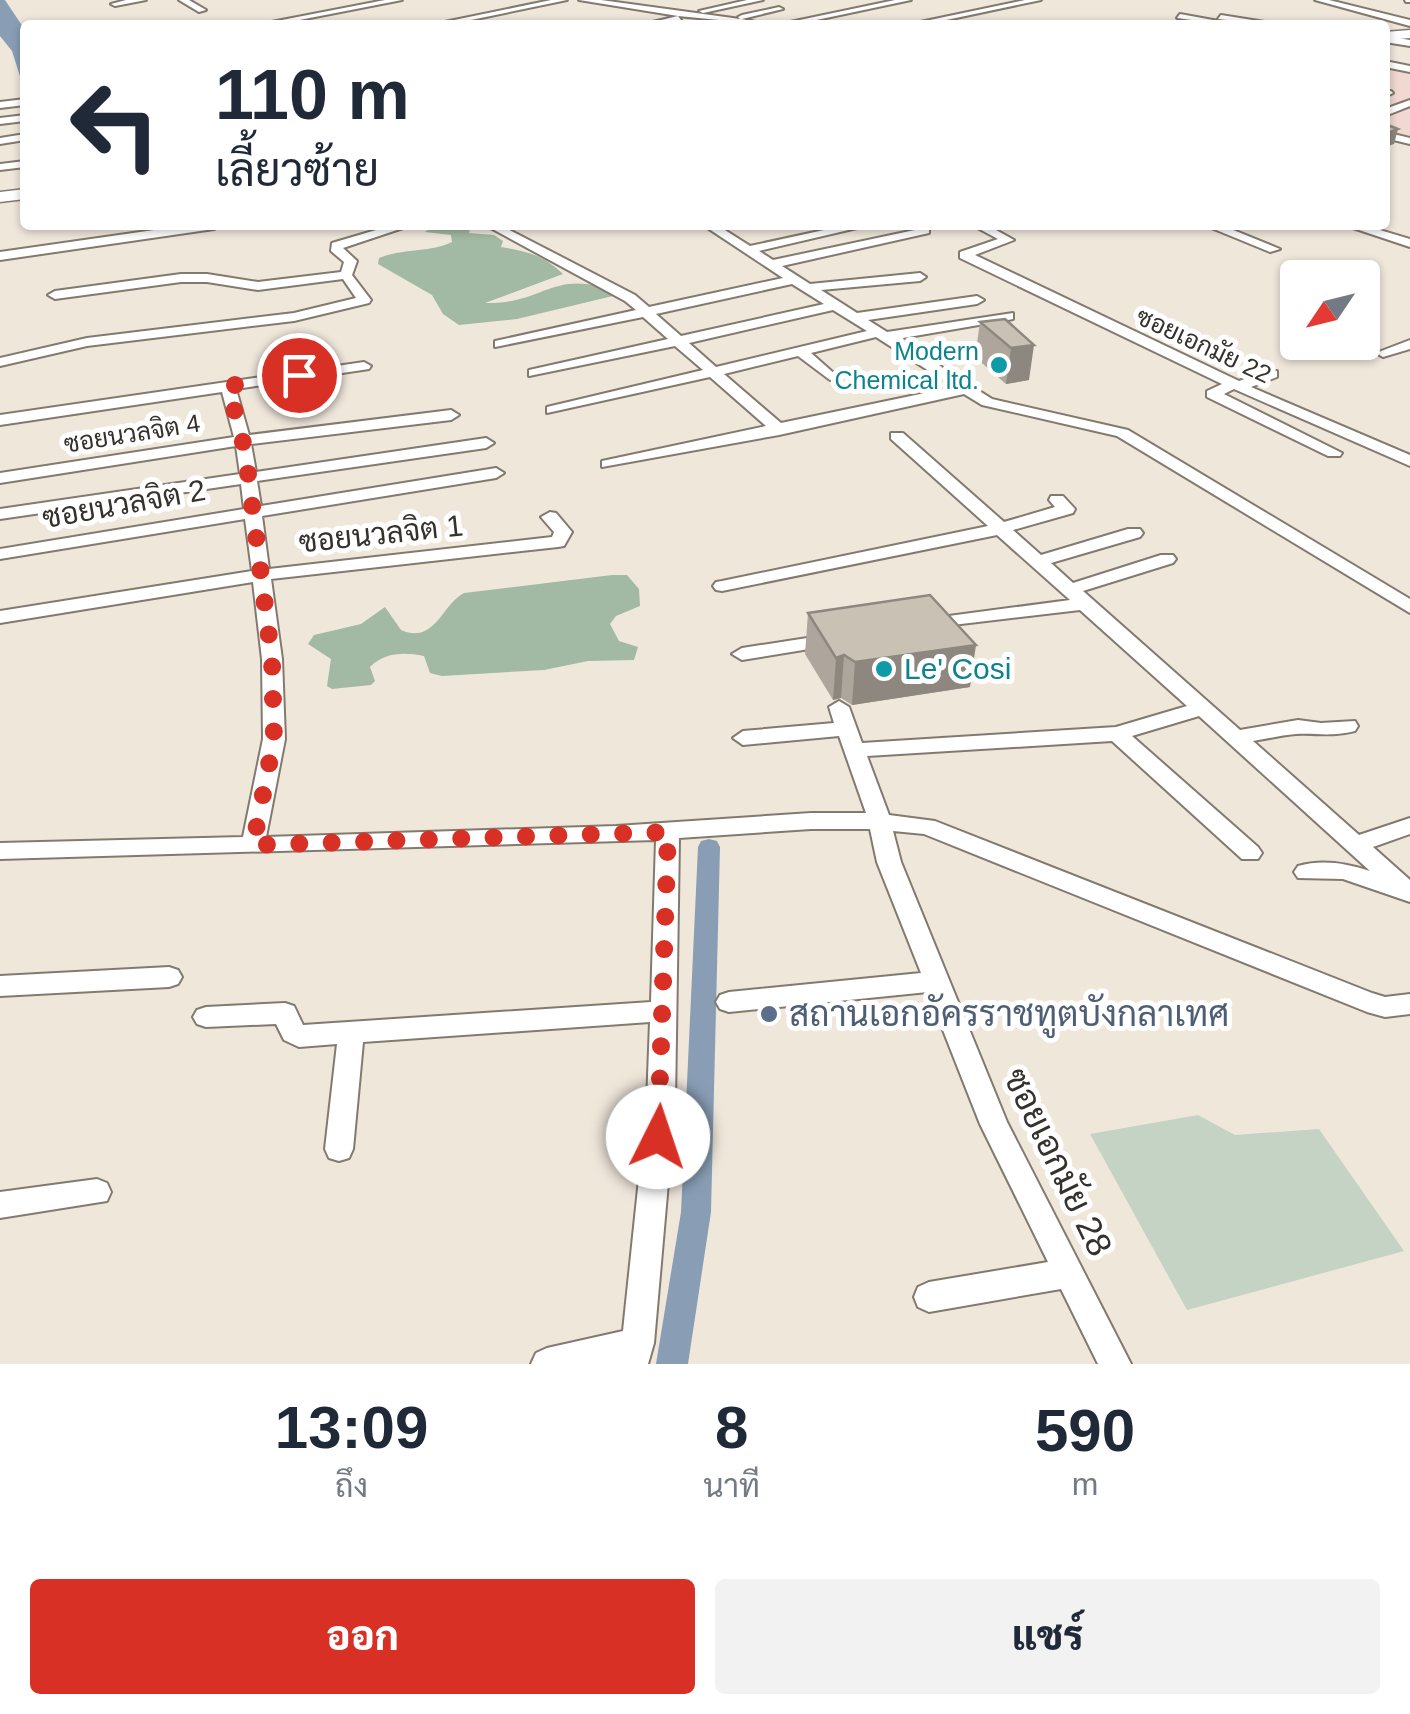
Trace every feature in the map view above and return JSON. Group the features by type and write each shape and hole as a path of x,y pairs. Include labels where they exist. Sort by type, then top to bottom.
{"street":[{"path":"115,4 142,0"},
{"path":"183,0 202,10"},
{"path":"288,20 398,0"},
{"path":"460,20 563,0"},
{"path":"584,0 730,20 781,5 808,5"},
{"path":"622,5 651,0"},
{"path":"665,20 759,0"},
{"path":"827,0 860,9"},
{"path":"805,20 907,0"},
{"path":"938,20 1034,0"},
{"path":"1319,0 1410,22"},
{"path":"332,3 350,9"},
{"path":"294,8 317,15"},
{"path":"1180,16 1214,20"},
{"path":"0,256 179,230"},
{"path":"346,275 351,261 336,251 336,246 389,230"},
{"path":"501,230 630,298 779,430"},
{"path":"717,230 966,389 995,404 1122,433 1410,607"},
{"path":"748,250 841,230"},
{"path":"769,265 925,230"},
{"name":"ซอยเอกมัย 22","path":"988,230 1008,240 964,254 1236,385 1410,462"},
{"path":"1223,230 1274,249"},
{"path":"1367,230 1410,243"},
{"path":"55,296 181,278 258,286 346,275"},
{"path":"0,362 86,342 294,318 364,300 346,275"},
{"path":"500,344 799,284 920,278"},
{"path":"854,318 977,300"},
{"path":"534,374 834,306"},
{"path":"552,410 881,335 1008,316"},
{"path":"1383,353 1410,344"},
{"path":"802,352 830,376"},
{"path":"0,420 364,366"},
{"path":"1272,374 1212,394 1334,453"},
{"path":"228,386 248,477 272,660 274,739 253,845"},
{"path":"608,464 966,389"},
{"name":"ซอยนวลจิต 4","path":"0,478 242,441 451,415"},
{"path":"897,436 1409,893"},
{"path":"0,514 486,442"},
{"name":"ซอยนวลจิต 2","path":"0,554 252,510 496,474"},
{"path":"722,586 998,529 1067,509 1057,500"},
{"name":"ซอยนวลจิต 1","path":"0,617 262,575 558,542 563,532 550,517"},
{"path":"1038,561 1134,533"},
{"path":"1070,589 1167,558"},
{"path":"897,630 1088,603"},
{"path":"742,654 858,636"},
{"name":"ซอยเอกมัย 28","path":"838,707 879,819 889,862 994,1124 1115,1364"},
{"path":"743,738 1117,734 1200,709"},
{"path":"1233,738 1298,727 1322,730 1348,726"},
{"path":"1117,734 1250,853"},
{"path":"0,850 668,832 879,819 927,827 1367,1002 1385,1007 1410,1004"},
{"path":"1355,845 1410,826"},
{"path":"547,1364 635,1353 662,1103 668,832"},
{"path":"1306,872 1344,871 1409,893"},
{"path":"0,986 169,977"},
{"path":"729,1002 936,981"},
{"path":"206,1017 285,1013 296,1035 664,1011"},
{"path":"339,1149 351,1033"},
{"path":"0,1205 97,1192"},
{"path":"929,1297 1069,1273"}],"shaded area":[{"path":"1390,66 1410,70 1410,139 1390,134"}],"green space":[{"path":"470,230 469,233 494,235 503,241 501,247 534,255 563,274 485,303 505,302 580,283 621,294 517,319 459,325 443,314 432,295 378,264 379,258 388,255 452,242 451,235 425,232"},
{"path":"627,575 639,589 640,606 616,616 610,624 619,641 638,647 634,660 442,676 430,673 424,656 395,654 370,667 375,681 371,685 332,689 327,686 331,659 308,644 314,635 361,624 385,607 401,630 422,632 464,593"},
{"path":"1198,1115 1235,1135 1319,1129 1404,1251 1187,1310 1090,1134"}],"water":[{"path":"0,0 5,0 20,22 20,76 12,51 0,36"}],"building":[{"path":"1005,319 1034,345 1011,348 980,322"},
{"path":"930,595 976,645 855,662 844,655 836,658 808,613"}],"waterway":[{"path":"672,1364 696,1212 709,847"}],"place":[{"name":"Modern Chemical ltd.","path":"999,365"},
{"name":"Le' Cosi","path":"884,669"},
{"name":"สถานเอกอัครราชทูตบังกลาเทศ","path":"769,1014"}],"route":[{"path":"299,375 228,386 245,450 272,660 274,739 253,845 668,832 658,1137"}]}
